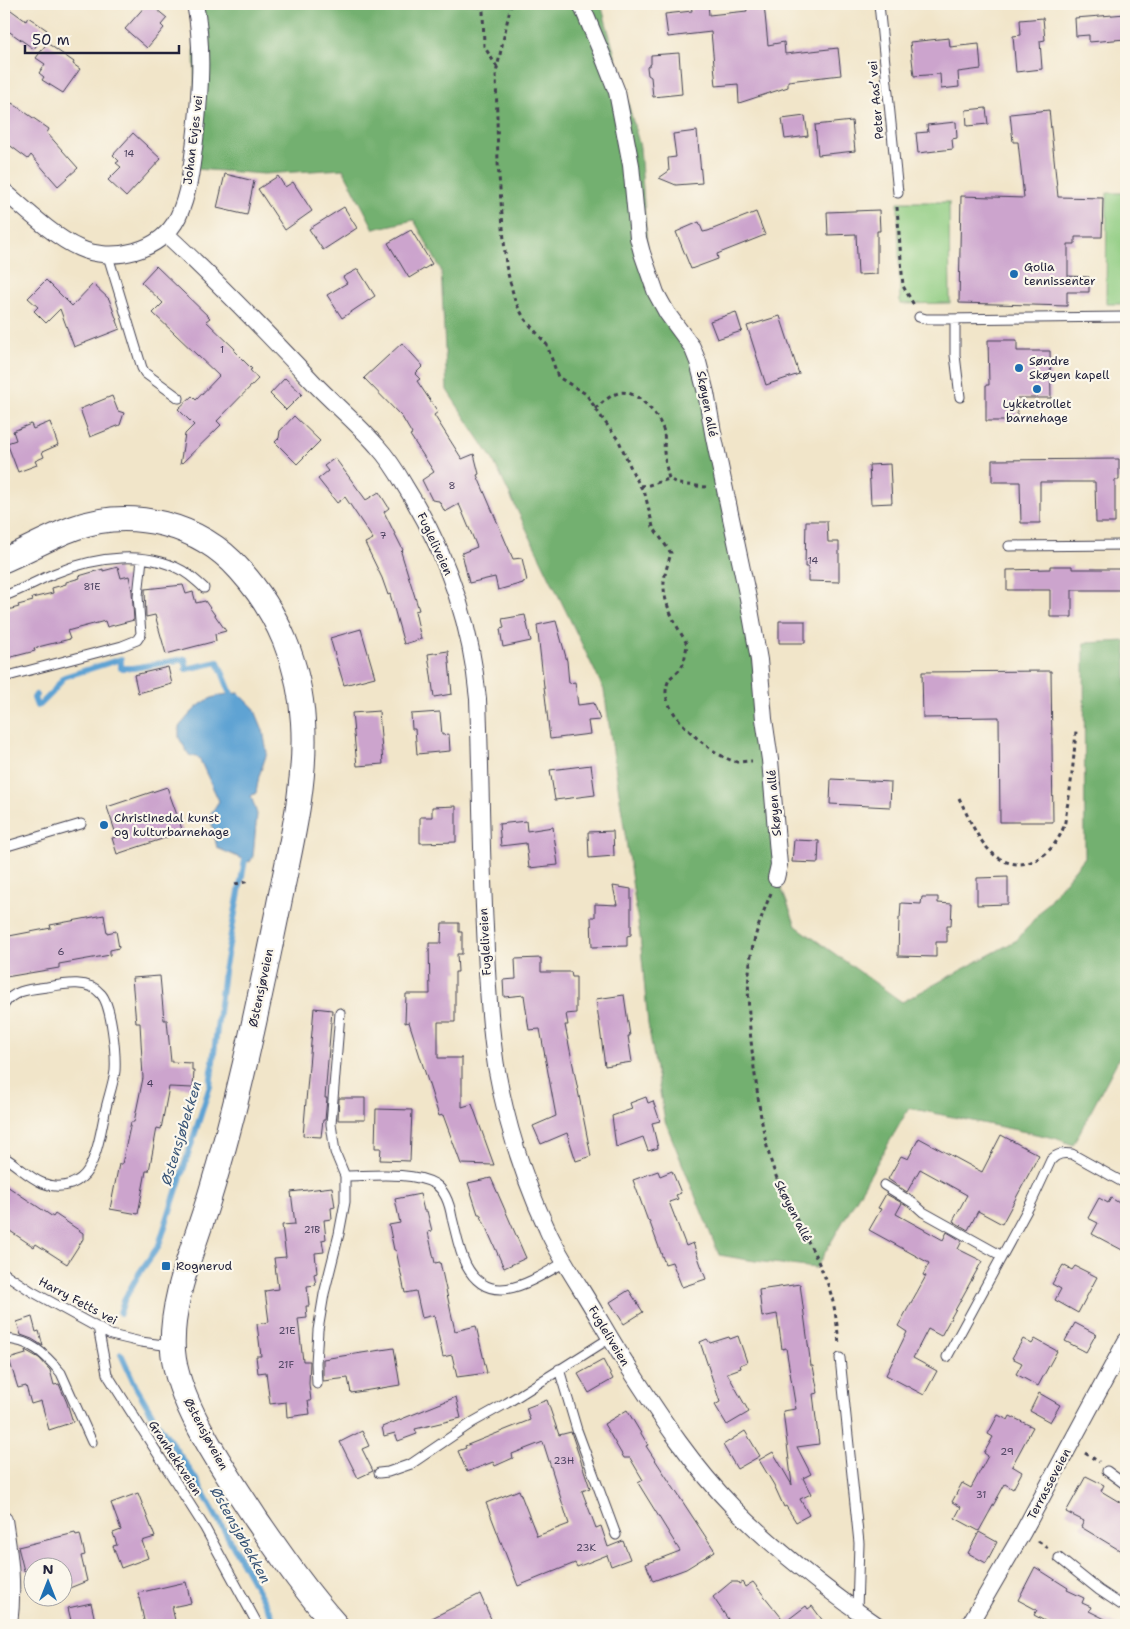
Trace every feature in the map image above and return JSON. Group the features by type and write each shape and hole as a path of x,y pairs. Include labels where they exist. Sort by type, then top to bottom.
{"main road":[{"name":"Østensjøveien","path":"4,560 76,527 100,521 139,519 161,523 198,537 234,562 260,594 279,625 287,643 299,691 303,722 304,748 299,799 288,861 242,1075 210,1195 177,1301 173,1347 178,1378 191,1412 232,1483 298,1580 336,1625"}],"street":[{"name":"Johan Evjes vei","path":"4,191 66,242 80,249 108,256 125,254 152,245 166,234 178,218 189,184 192,165 199,105 200,61 198,19 195,4"},
{"name":"Skøyen allé","path":"580,4 617,92 631,165 638,238 642,254 656,293 667,313 692,347 706,393 757,650 770,760 779,865 776,878"},
{"name":"Fugleliveien","path":"166,234 212,276 314,383 377,445 411,495 431,531 450,573 463,613 476,676 486,969 497,1068 504,1104 529,1186 548,1231 610,1338 660,1417 709,1481 768,1540 822,1586 877,1625"},
{"name":"Terrasseveien","path":"969,1625 1023,1532 1126,1341"},
{"path":"4,1520 10,1555 12,1586 9,1625"}],"lane":[{"name":"Peter Aas’ vei","path":"879,4 898,193"},
{"path":"108,256 142,368 145,373 179,398"},
{"path":"919,317 926,319 1126,317"},
{"path":"955,319 955,354 960,397"},
{"path":"1009,546 1126,545"},
{"path":"4,596 88,562 129,557 167,565 188,574 204,588"},
{"path":"4,677 122,646 137,640 141,634 138,596 142,559"},
{"path":"4,847 81,824"},
{"path":"4,1005 8,998 30,989 73,983 92,987 101,994 106,1003 112,1028 115,1059 112,1087 94,1155 88,1170 80,1179 64,1185 44,1184 34,1180 4,1158"},
{"path":"317,1384 318,1330 324,1294 345,1202 345,1176 335,1152 331,1124 340,1013"},
{"path":"947,1357 1032,1201 1051,1160 1058,1154 1072,1154 1126,1184"},
{"path":"345,1176 412,1176 437,1185 444,1192 451,1211 466,1265 478,1282 486,1287 504,1290 515,1287 565,1262"},
{"path":"884,1185 923,1212 1002,1256"},
{"name":"Harry Fetts vei","path":"4,1273 111,1335 173,1347"},
{"name":"Granhekkveien","path":"98,1327 107,1374 110,1380 206,1528 258,1625"},
{"path":"4,1338 21,1340 36,1347 61,1373 92,1442"},
{"path":"379,1473 411,1464 473,1422 610,1338"},
{"path":"840,1358 859,1543 858,1611"},
{"path":"559,1369 577,1430 616,1535"},
{"path":"1107,1471 1126,1485"},
{"path":"1059,1558 1099,1590 1126,1608"}],"path":[{"path":"479,4 483,11 484,46 498,68"},
{"path":"512,4 496,73 498,163 506,266 515,301 524,318 547,345 558,377 586,394 619,440 634,475 646,494 652,527 672,553 666,568 664,588 667,602 688,644 682,667 668,679 666,694 672,710 682,724 711,749 736,762 770,760"},
{"path":"898,193 903,286 914,304 919,317"},
{"path":"595,409 617,393 626,392 634,395 647,406 658,419 664,432 665,464 669,479"},
{"path":"640,486 669,479 679,484 724,488"},
{"path":"959,798 979,837 990,851 1002,860 1014,864 1031,863 1038,860 1054,846 1064,826 1072,780 1076,731"},
{"name":"Skøyen allé","path":"776,878 757,928 750,962 748,994 750,1033 757,1093 766,1143 775,1174 825,1276 833,1301 840,1358"},
{"path":"235,884 250,881"},
{"path":"1070,1444 1105,1465 1107,1471"},
{"path":"1023,1532 1058,1553 1059,1558"}],"green space":[{"path":"194,4 601,4 640,147 649,275 694,349 746,591 777,877 796,926 902,1002 1017,940 1085,857 1084,643 1126,641 1126,1045 1073,1145 1055,1138 909,1108 816,1268 719,1255 665,1121 648,1024 640,936 604,690 493,460 447,390 441,270 414,220 374,229 343,169 264,174 195,169"},
{"name":"Golia tennissenter","path":"1107,193 1126,193 1126,304 1106,304"},
{"path":"898,202 949,202 950,303 900,304"}],"water":[{"path":"239,693 254,708 263,730 267,753 259,776 256,793 251,796 257,814 253,856 250,862 217,848 210,815 219,801 199,758 189,755 179,738 179,727 198,706 211,698"}],"building":[{"path":"147,4 150,4 167,18 161,25 164,28 147,48 125,29"},
{"path":"691,4 708,4 709,15 747,11 746,4 764,4 768,45 784,42 785,54 838,48 841,75 788,81 788,87 739,103 738,84 716,86 711,32 668,37 665,14 692,11"},
{"path":"4,5 26,21 28,17 47,30 34,49 4,28"},
{"path":"1126,14 1126,39 1089,42 1089,35 1076,36 1075,18"},
{"path":"1043,18 1045,40 1040,41 1042,69 1016,72 1013,36 1021,35 1020,20"},
{"path":"949,38 950,47 979,44 981,69 958,72 959,87 941,89 940,74 914,76 910,42"},
{"path":"47,43 74,62 73,64 80,69 63,93 42,80 44,77 39,73 45,64 36,58"},
{"path":"679,53 682,94 653,97 651,77 648,75 647,67 651,64 651,55"},
{"path":"12,103 49,129 47,133 78,168 58,186 31,155 28,159 4,141 4,114"},
{"path":"986,108 988,124 967,126 966,110"},
{"name":"Golia tennissenter","path":"1049,110 1058,197 1103,198 1102,237 1075,237 1075,244 1068,244 1068,276 1089,277 1089,292 1067,292 1067,306 959,303 961,196 1024,198 1018,142 1013,142 1010,114"},
{"path":"805,116 808,136 785,139 782,119"},
{"path":"852,121 855,151 818,155 815,125"},
{"path":"956,122 957,138 952,139 953,149 918,153 916,133 928,132 927,125"},
{"path":"697,131 702,183 676,185 659,178 669,171 668,158 676,157 673,134"},
{"path":"133,133 161,159 126,197 108,180 121,167 116,163 119,161 113,155"},
{"path":"225,174 254,181 247,215 217,208"},
{"path":"278,176 285,187 293,182 312,211 285,230 258,189"},
{"path":"344,207 357,228 323,250 309,229"},
{"path":"879,210 880,231 877,231 877,274 858,275 856,234 828,235 827,212"},
{"path":"756,212 765,235 717,254 718,259 691,269 676,232 699,222 703,232 708,231"},
{"path":"411,230 432,264 409,278 388,243"},
{"path":"156,266 210,318 206,321 235,349 234,351 252,369 250,370 258,379 217,421 221,425 180,465 185,434 194,425 178,409 192,396 196,400 219,376 153,313 163,303 141,282"},
{"path":"358,269 375,296 342,318 327,295 347,283 343,277"},
{"path":"46,280 72,306 93,284 109,299 120,329 74,347 60,309 46,323 34,311 38,307 28,298"},
{"path":"736,312 742,331 717,339 710,321"},
{"path":"780,316 799,374 766,385 747,326"},
{"name":"Søndre Skøyen kapell","path":"988,340 1017,340 1017,351 1050,351 1051,398 1017,398 1017,421 986,421 986,385 989,385"},
{"path":"402,343 423,366 415,374 420,379 417,381 438,412 434,415 462,459 474,454 479,474 477,475 513,559 522,558 527,581 498,590 495,577 469,583 462,553 477,547 459,504 445,512 439,501 432,500 422,480 434,472 410,435 412,434 402,417 364,378"},
{"path":"285,378 302,394 286,410 270,394"},
{"path":"112,396 118,411 124,413 120,425 90,437 80,409"},
{"path":"294,416 320,441 297,464 275,442 279,438 280,431"},
{"path":"50,422 58,445 42,452 44,457 35,461 37,465 18,472 7,443 16,440 13,431 31,424 33,429"},
{"path":"335,458 366,500 379,492 389,508 384,512 403,550 401,552 419,610 415,611 421,639 404,644 390,594 388,595 365,543 373,539 345,497 337,503 318,479 328,471 324,466"},
{"path":"1119,459 1119,480 1115,480 1115,523 1096,523 1095,482 1040,482 1040,523 1021,523 1020,482 992,482 992,460"},
{"path":"890,464 892,503 871,504 869,465"},
{"path":"806,521 827,521 828,542 839,542 839,582 808,581 808,567 805,567"},
{"path":"1050,566 1072,566 1072,569 1126,569 1126,590 1072,590 1072,617 1050,617 1050,590 1007,590 1007,570 1050,569"},
{"path":"118,567 121,578 129,576 134,620 107,627 105,621 67,631 70,639 34,648 35,651 4,659 4,611 33,601 32,598 53,593 52,588 80,578 79,576"},
{"path":"183,585 186,594 193,592 196,603 205,601 226,631 215,634 216,641 166,654 155,615 146,617 145,589"},
{"path":"525,615 531,641 503,647 500,629 504,628 502,619"},
{"path":"556,621 567,661 569,683 575,682 578,705 594,703 600,720 588,721 590,734 550,739 537,625"},
{"path":"779,621 805,621 805,643 779,643"},
{"path":"361,629 375,677 344,685 330,638"},
{"path":"448,651 452,694 434,697 428,654"},
{"path":"168,667 172,684 138,693 134,675"},
{"path":"1051,671 1053,822 1000,822 999,717 923,718 922,672"},
{"path":"379,711 383,764 357,766 352,713"},
{"path":"440,712 442,735 449,734 450,751 417,754 415,729 412,729 411,714"},
{"path":"591,765 595,795 555,800 550,770"},
{"path":"831,779 891,782 890,807 830,804"},
{"path":"167,787 183,832 117,854 112,838 117,837 107,807"},
{"path":"456,806 456,842 420,843 420,817 432,817 432,807"},
{"path":"526,821 527,831 553,827 558,865 529,868 526,843 501,846 499,824"},
{"path":"613,831 614,856 589,858 588,832"},
{"path":"794,840 819,841 818,863 792,862"},
{"path":"1008,877 1008,904 977,905 977,878"},
{"path":"613,886 631,889 631,935 627,936 627,946 592,947 591,917 595,917 595,904 617,905"},
{"path":"922,897 938,897 938,903 952,904 951,926 947,926 947,942 936,942 936,957 898,956 901,903 921,904"},
{"path":"104,915 107,933 116,931 119,948 110,950 110,955 59,964 59,968 6,977 4,975 4,937 51,928 50,925"},
{"path":"442,923 459,923 459,932 462,932 462,954 457,954 458,972 455,972 455,1022 438,1022 438,1058 462,1058 462,1107 472,1104 494,1165 461,1164 443,1115 439,1116 409,1022 405,1023 406,994 430,994 429,943 441,943"},
{"path":"541,958 541,972 571,972 572,977 576,977 576,1013 566,1014 568,1025 565,1025 591,1156 576,1161 567,1133 541,1144 533,1126 556,1116 540,1029 529,1030 524,995 504,997 503,980 516,979 515,959"},
{"path":"160,976 164,1020 167,1020 171,1062 192,1063 192,1070 194,1070 193,1088 169,1087 161,1129 157,1128 149,1171 146,1171 138,1214 110,1209 119,1164 122,1164 131,1122 134,1122 143,1078 140,1023 136,1023 132,978"},
{"path":"624,995 632,1062 605,1066 596,999"},
{"path":"314,1008 332,1010 325,1098 327,1098 321,1137 303,1136"},
{"path":"646,1097 648,1103 653,1101 660,1121 652,1123 658,1148 648,1151 643,1137 616,1147 612,1116 632,1109 630,1103"},
{"path":"339,1098 365,1098 365,1120 338,1120"},
{"path":"376,1109 412,1110 410,1161 380,1160 381,1148 375,1148"},
{"path":"1001,1135 1039,1155 1002,1224 978,1211 968,1230 953,1221 967,1195 920,1169 907,1192 888,1179 901,1156 908,1159 919,1138 982,1172"},
{"path":"658,1171 660,1176 672,1171 681,1193 676,1195 678,1199 669,1202 686,1246 693,1243 706,1279 682,1287 672,1262 665,1264 633,1180"},
{"path":"491,1178 526,1258 504,1268 480,1214 478,1214 468,1183"},
{"path":"4,1184 53,1217 55,1214 83,1233 83,1239 67,1264 36,1244 34,1247 4,1227"},
{"path":"332,1187 335,1207 331,1208 332,1219 324,1220 326,1239 322,1240 324,1252 315,1253 317,1273 314,1274 316,1285 307,1286 309,1306 306,1306 307,1318 298,1319 303,1361 310,1361 309,1384 311,1401 308,1401 310,1414 287,1417 286,1402 270,1404 266,1372 258,1373 256,1356 261,1356 257,1324 269,1322 265,1291 278,1289 274,1258 286,1257 282,1225 295,1224 291,1192"},
{"path":"420,1194 424,1211 427,1211 432,1231 428,1232 435,1263 440,1262 455,1331 476,1326 487,1373 457,1377 452,1355 443,1357 434,1315 422,1318 416,1291 405,1293 389,1225 400,1223 395,1199"},
{"path":"886,1194 902,1203 896,1214 943,1240 947,1232 962,1241 958,1249 982,1261 941,1336 928,1329 913,1358 937,1371 924,1395 886,1375 907,1332 898,1326 926,1276 923,1275 929,1263 869,1230 881,1209 878,1208"},
{"path":"1099,1198 1108,1203 1111,1198 1126,1207 1126,1252 1092,1234 1098,1223 1088,1218"},
{"path":"1063,1265 1072,1270 1075,1266 1097,1277 1078,1313 1055,1300 1061,1289 1052,1284"},
{"path":"800,1284 811,1366 813,1366 818,1393 813,1394 819,1444 797,1447 811,1474 803,1478 811,1494 800,1499 809,1515 796,1522 786,1506 784,1507 774,1485 759,1460 773,1452 792,1485 783,1411 796,1409 786,1348 782,1349 777,1314 762,1317 759,1290"},
{"path":"629,1290 643,1312 624,1324 610,1302"},
{"path":"32,1317 36,1332 39,1331 43,1346 21,1335 17,1322"},
{"path":"1075,1323 1096,1334 1086,1352 1065,1341"},
{"path":"738,1336 747,1362 740,1365 741,1368 727,1373 749,1412 727,1425 715,1405 720,1402 700,1342 707,1339 710,1343"},
{"path":"1023,1339 1032,1344 1035,1339 1057,1351 1038,1386 1016,1374 1022,1363 1012,1358"},
{"path":"394,1348 400,1385 351,1393 348,1378 323,1381 323,1359"},
{"path":"25,1350 39,1358 50,1370 54,1385 59,1384 73,1422 49,1430 41,1401 31,1404 26,1386 18,1388 9,1359 26,1354"},
{"path":"603,1360 613,1379 589,1393 578,1374"},
{"path":"1039,1393 1060,1405 1050,1422 1030,1411"},
{"path":"456,1397 461,1418 415,1429 417,1434 398,1441 395,1433 384,1436 382,1427"},
{"path":"547,1400 559,1435 571,1432 590,1488 582,1491 596,1528 601,1526 608,1547 623,1541 630,1559 611,1566 607,1555 577,1567 575,1563 518,1586 486,1503 519,1490 537,1536 569,1524 543,1442 512,1454 513,1458 495,1466 493,1462 467,1472 458,1451 466,1448 465,1446 530,1420 526,1408"},
{"path":"627,1410 648,1445 646,1446 715,1551 686,1569 653,1581 646,1564 680,1551 638,1483 643,1480 630,1458 624,1458 604,1424"},
{"path":"998,1415 1008,1420 1010,1416 1033,1427 1012,1466 1022,1472 1013,1489 1005,1484 979,1531 955,1518 961,1507 952,1502 962,1483 971,1488 988,1456 984,1453 993,1437 988,1434"},
{"path":"362,1431 369,1446 362,1449 373,1471 358,1478 340,1442"},
{"path":"745,1431 760,1456 737,1469 723,1445"},
{"path":"1086,1476 1104,1485 1101,1491 1126,1506 1126,1554 1081,1527 1084,1521 1066,1512"},
{"path":"138,1493 155,1537 142,1541 148,1558 121,1568 113,1546 117,1545 113,1533 121,1530 111,1503"},
{"path":"979,1532 997,1542 986,1563 968,1553"},
{"path":"75,1533 76,1535 80,1534 85,1555 81,1556 87,1581 72,1587 72,1556 22,1556 22,1563 18,1547"},
{"path":"1035,1567 1068,1588 1067,1590 1084,1598 1082,1603 1091,1607 1089,1611 1117,1625 1052,1625 1034,1615 1037,1610 1018,1600"},
{"path":"186,1582 191,1603 172,1607 176,1625 145,1625 138,1593"},
{"path":"731,1582 738,1582 739,1584 742,1582 745,1587 753,1582 785,1622 806,1606 808,1609 812,1606 826,1625 732,1625 713,1597"},
{"path":"480,1594 491,1619 477,1625 418,1625"},
{"path":"91,1603 96,1625 72,1625 68,1608"}],"waterway":[{"name":"Østensjøbekken","path":"36,695 34,698 37,706 52,693 64,677 121,659 121,668 133,668 185,659 186,669 218,662 231,694"},
{"name":"Østensjøbekken","path":"120,1313 124,1300 138,1275 159,1245 210,1086 224,971 245,860"},
{"name":"Østensjøbekken","path":"121,1354 136,1387 195,1478 277,1625"}],"place":[{"name":"Golia tennissenter","path":"1014,274"},
{"name":"Søndre Skøyen kapell","path":"1019,368"},
{"name":"Lykketrollet barnehage","path":"1037,389"},
{"name":"Christinedal kunst og kulturbarnehage","path":"104,825"},
{"name":"Rognerud","path":"166,1266"}]}
